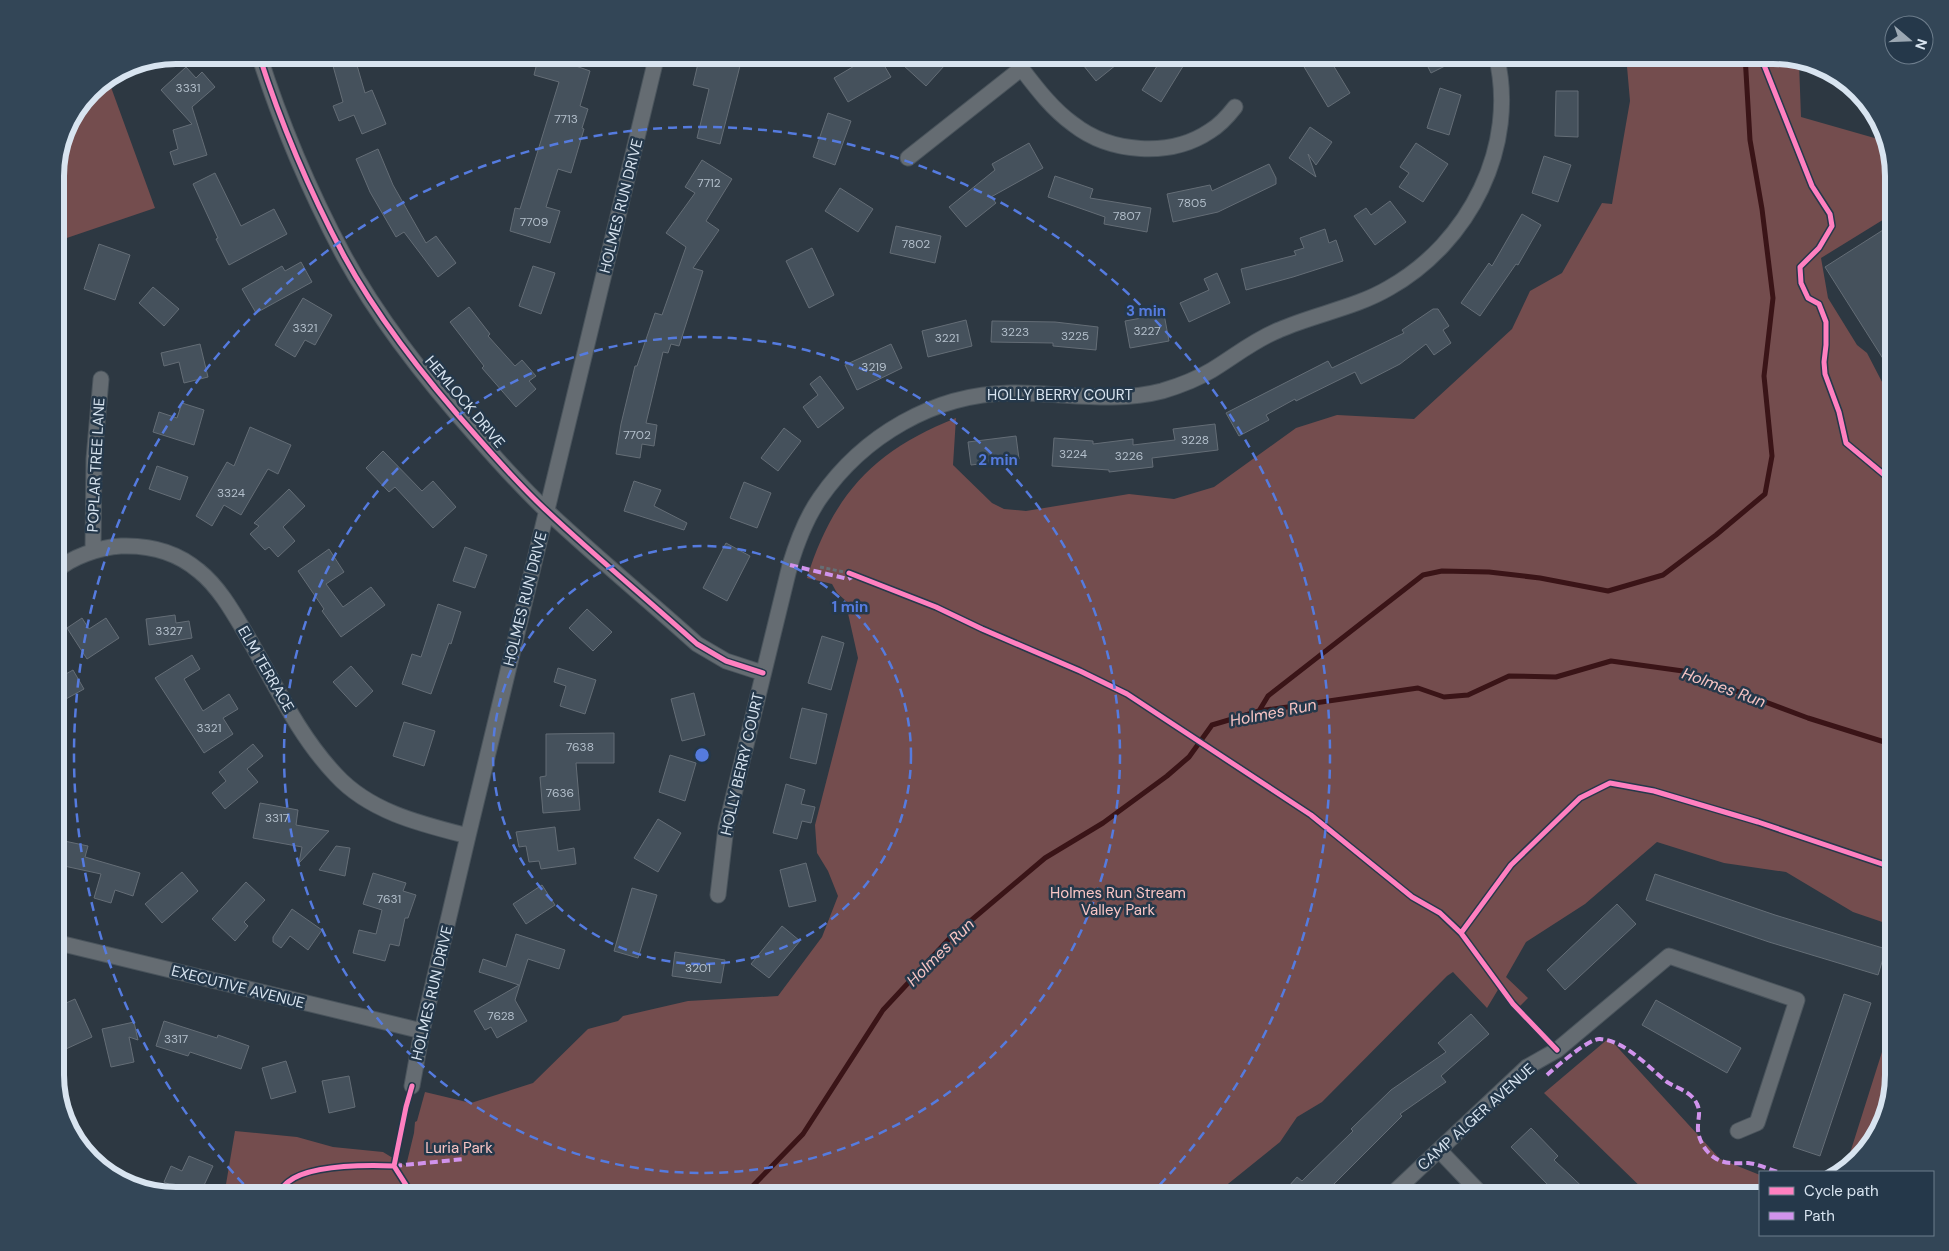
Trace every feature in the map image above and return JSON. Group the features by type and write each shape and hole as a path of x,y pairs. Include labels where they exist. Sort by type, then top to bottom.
{"street":[{"name":"HEMLOCK DRIVE","path":"262,64 275,106 306,180 345,256 368,296 403,347 443,399 492,455 547,511 697,644 718,658 763,673"},
{"name":"HOLMES RUN DRIVE","path":"412,1086 422,1031 468,836 655,64"},
{"path":"1019,64 1052,106 1071,123 1085,132 1121,146 1144,149 1170,147 1194,140 1212,131 1235,107"},
{"name":"HOLLY BERRY COURT","path":"718,895 726,827 792,558 802,529 818,499 839,473 884,433 928,410 949,402 978,396 1008,393 1112,397 1160,391 1186,383 1211,371 1251,344 1280,330 1365,301 1391,288 1440,249 1456,230 1474,203 1487,175 1498,143 1501,125 1502,94 1499,64"},
{"path":"908,158 1022,68"},
{"name":"POPLAR TREE LANE","path":"93,551 94,459 100,380"},
{"name":"ELM TERRACE","path":"64,566 81,556 113,546 136,546 160,550 180,558 199,571 211,583 232,611 317,754 336,776 373,804 396,815 424,825 468,836"},
{"name":"EXECUTIVE AVENUE","path":"64,944 422,1031"},
{"name":"CAMP ALGER AVENUE","path":"1400,1187 1527,1067 1556,1050 1669,956 1797,1000 1757,1123 1738,1131"},
{"path":"1439,1150 1474,1187"}],"path":[{"path":"792,558 820,567 856,575"}],"green space":[{"name":"Holmes Run Stream Valley Park","path":"1627,64 1788,65 1799,67 1801,117 1879,139 1884,161 1885,219 1821,258 1828,298 1857,345 1867,353 1885,388 1885,923 1853,912 1786,872 1724,863 1657,842 1585,904 1526,942 1506,977 1528,998 1519,1007 1499,988 1487,1008 1453,972 1322,1102 1297,1117 1280,1142 1224,1187 226,1187 235,1131 297,1137 333,1147 383,1152 406,1166 415,1122 417,1121 425,1092 471,1103 533,1083 588,1029 618,1021 623,1016 688,1001 778,996 822,937 838,896 828,871 817,853 815,825 858,658 845,600 837,593 832,584 807,578 830,522 844,499 861,478 902,445 956,418 953,465 992,503 1004,509 1026,511 1129,494 1174,499 1214,487 1296,428 1337,415 1414,419 1512,329 1530,291 1562,273 1602,203 1612,204 1630,101"},
{"path":"110,86 155,208 64,239 64,169 72,133 87,108"},
{"path":"1609,1038 1720,1159 1759,1175 1759,1187 1641,1187 1544,1093"},
{"path":"1885,1042 1884,1090 1877,1118 1862,1143 1849,1157"}],"building":[{"path":"332,64 357,64 365,93 372,90 386,124 362,134 354,115 339,121 333,106 343,102"},
{"path":"537,64 573,64 590,71 580,106 588,109 571,173 558,169 546,207 560,211 550,243 510,231 515,208 520,209 559,82 534,75"},
{"path":"698,64 740,64 720,144 697,138 709,89 693,85"},
{"path":"858,64 883,64 891,77 848,102 834,78"},
{"path":"904,64 946,64 926,86"},
{"path":"1082,64 1115,64 1116,65 1096,81"},
{"path":"1158,64 1184,64 1161,102 1142,90"},
{"path":"1302,64 1332,64 1350,93 1328,107"},
{"path":"1426,64 1449,64 1431,73"},
{"path":"186,67 196,78 202,72 215,87 192,107 207,155 174,165 170,152 178,149 173,130 192,124 161,90"},
{"path":"1440,88 1461,95 1449,135 1427,128"},
{"path":"1556,91 1578,91 1578,137 1555,136"},
{"path":"828,113 851,121 835,165 813,157"},
{"path":"1310,127 1332,142 1316,165 1308,154 1316,177 1289,158"},
{"path":"1029,143 1043,168 991,197 996,203 966,227 949,207 995,170 992,164"},
{"path":"1416,143 1448,164 1423,202 1399,187 1409,173 1400,167"},
{"path":"378,149 393,185 426,243 436,236 456,263 438,277 404,232 396,237 370,192 356,159"},
{"path":"1544,156 1571,165 1558,202 1532,193"},
{"path":"702,160 732,179 706,221 719,230 693,268 703,271 679,346 671,344 668,353 663,352 646,423 657,425 654,446 642,444 640,458 616,454 635,366 637,366 655,313 662,315 686,247 666,233 695,193 685,187"},
{"path":"1269,164 1276,178 1276,184 1218,212 1173,222 1167,194 1210,185 1212,191"},
{"path":"215,173 241,226 274,209 287,234 229,265 193,184"},
{"path":"1055,176 1093,189 1090,198 1151,208 1147,232 1104,224 1105,217 1048,197"},
{"path":"840,188 873,209 858,232 825,211"},
{"path":"1390,201 1406,222 1375,245 1354,216 1366,208 1371,215"},
{"path":"1522,214 1541,225 1518,265 1516,264 1480,316 1461,303 1489,263 1492,266"},
{"path":"896,226 941,236 935,263 890,253"},
{"path":"1325,229 1329,243 1336,240 1343,261 1246,290 1241,269 1296,255 1294,251 1304,248 1300,238"},
{"path":"1885,229 1885,362 1825,267"},
{"path":"99,244 130,255 115,300 84,289"},
{"path":"812,248 834,295 809,308 786,261"},
{"path":"301,262 312,282 256,313 242,289 282,266 285,271"},
{"path":"533,266 555,273 541,314 519,306"},
{"path":"1217,273 1230,303 1189,322 1180,303 1209,290 1204,279"},
{"path":"153,287 179,309 164,326 139,303"},
{"path":"303,298 332,315 315,345 305,340 295,357 275,345"},
{"path":"469,307 490,334 488,336 515,366 522,360 536,376 529,381 536,389 516,407 482,368 484,366 450,322"},
{"path":"1433,309 1438,309 1449,326 1443,330 1451,343 1434,355 1426,344 1400,364 1361,384 1355,372 1296,401 1295,399 1266,415 1269,420 1239,436 1226,413 1328,361 1332,368 1404,333 1402,330"},
{"path":"1164,314 1169,341 1130,348 1125,321"},
{"path":"966,320 972,346 928,357 922,331"},
{"path":"992,321 1055,322 1098,327 1096,350 1053,346 1053,343 991,342"},
{"path":"200,344 208,377 184,383 179,362 164,366 161,353"},
{"path":"891,344 902,368 857,390 845,365"},
{"path":"820,376 844,408 818,428 803,407 818,395 810,384"},
{"path":"182,403 204,410 194,445 153,432 159,412 177,418"},
{"path":"1215,424 1218,450 1152,458 1153,467 1109,472 1109,470 1052,466 1054,438 1093,441 1093,444 1133,439 1133,445 1175,440 1173,429"},
{"path":"250,427 291,445 278,474 268,469 241,515 224,505 212,526 196,516 227,462 234,466"},
{"path":"784,428 801,441 778,471 761,458"},
{"path":"1016,436 1019,459 971,465 968,442"},
{"path":"383,451 422,491 433,481 456,507 433,528 395,487 389,492 366,468"},
{"path":"157,466 188,477 180,500 149,489"},
{"path":"634,481 661,490 654,506 687,523 684,530 624,511"},
{"path":"744,482 771,493 757,528 730,518"},
{"path":"289,489 305,506 283,527 295,541 278,557 269,547 265,550 250,534 259,526 254,523"},
{"path":"726,543 750,556 727,601 703,588"},
{"path":"465,547 487,555 475,588 453,581"},
{"path":"329,549 344,572 326,584 343,607 371,587 385,605 341,637 322,611 324,609 298,571"},
{"path":"438,604 461,612 451,644 449,643 431,694 402,684 412,654 421,657"},
{"path":"587,609 612,632 593,651 569,628"},
{"path":"175,615 176,623 189,621 192,638 149,645 146,619"},
{"path":"82,618 89,629 106,618 119,638 87,659 67,628"},
{"path":"822,636 844,643 831,690 808,683"},
{"path":"192,655 200,669 184,679 203,711 229,694 238,709 223,718 233,734 204,753 155,678"},
{"path":"351,666 373,691 356,707 333,682"},
{"path":"558,668 596,680 585,714 560,706 566,686 554,682"},
{"path":"73,670 84,689 64,700 64,675"},
{"path":"694,693 705,735 682,741 671,699"},
{"path":"802,708 827,714 816,764 790,758"},
{"path":"404,722 435,731 424,766 393,756"},
{"path":"614,733 614,763 576,763 580,810 543,813 540,777 546,776 546,734"},
{"path":"253,744 263,756 247,769 258,782 225,809 212,793 226,781 219,772"},
{"path":"670,755 696,763 685,801 659,792"},
{"path":"786,784 805,790 801,804 815,807 811,823 802,821 797,839 773,833"},
{"path":"260,803 298,810 296,825 329,831 299,863 302,847 253,838"},
{"path":"658,819 681,833 658,872 634,858"},
{"path":"555,827 558,851 574,848 576,864 541,869 539,861 529,862 526,846 519,847 516,832"},
{"path":"64,841 88,846 85,857 140,873 133,896 115,890 111,903 94,898 101,874 64,866"},
{"path":"336,846 350,848 345,876 319,870"},
{"path":"806,863 816,901 789,907 780,870"},
{"path":"182,872 198,891 162,923 145,904"},
{"path":"373,873 406,883 403,891 416,895 408,918 405,918 399,946 390,944 385,961 353,953 359,930 376,934 382,910 363,904"},
{"path":"1655,874 1775,915 1885,949 1885,952 1878,975 1769,942 1646,900"},
{"path":"246,882 265,900 244,922 248,926 235,941 212,919"},
{"path":"542,885 555,905 526,924 513,904"},
{"path":"632,888 657,895 638,958 614,951"},
{"path":"1617,904 1636,924 1565,990 1547,970"},
{"path":"292,909 322,930 308,950 290,936 281,948 273,942 273,937"},
{"path":"782,926 800,941 769,978 751,964"},
{"path":"516,934 565,950 559,969 528,959 515,1000 527,1021 497,1038 491,1027 485,1030 474,1011 519,985 479,972 483,959 506,967"},
{"path":"675,952 725,960 721,983 672,976"},
{"path":"1844,994 1871,1003 1820,1156 1793,1147"},
{"path":"75,999 92,1037 64,1050 64,1004"},
{"path":"1656,1000 1741,1048 1727,1073 1642,1025"},
{"path":"1471,1014 1489,1034 1441,1076 1446,1082 1400,1114 1402,1116 1331,1187 1288,1187 1297,1177 1302,1181 1353,1131 1351,1129 1391,1090 1446,1052 1438,1043"},
{"path":"164,1021 217,1038 218,1035 249,1046 241,1069 190,1052 188,1056 156,1046"},
{"path":"134,1022 138,1040 129,1037 134,1062 111,1067 102,1029"},
{"path":"286,1061 296,1092 271,1099 262,1068"},
{"path":"349,1076 355,1107 329,1113 322,1081"},
{"path":"1531,1128 1558,1156 1554,1160 1582,1187 1550,1187 1511,1147"},
{"path":"189,1156 213,1166 203,1187 175,1187 164,1182 171,1166 182,1171"}],"waterway":[{"path":"1259,711 1268,696 1423,575 1442,571 1489,572 1540,578 1608,591 1663,575 1716,535 1765,494 1772,456 1764,376 1773,298 1762,209 1750,140 1746,64"},
{"name":"Holmes Run","path":"752,1187 803,1134 883,1010 949,939 1045,858 1103,823 1167,776 1189,757 1212,725 1259,711 1418,688 1444,697 1468,695 1509,676 1556,677 1611,661 1683,671 1808,718 1885,742"}],"marked path":[{"path":"790,565 848,579 854,576"},
{"path":"1547,1075 1588,1043 1600,1039 1619,1044 1667,1082 1691,1096 1699,1110 1698,1131 1702,1144 1711,1155 1723,1162 1748,1163 1775,1171"},
{"path":"394,1166 465,1159"}],"cycle path":[{"path":"262,64 297,157 319,207 344,256 389,328 459,417 539,503 697,644 726,661 763,673"},
{"path":"1764,64 1812,186 1830,214 1832,226 1819,248 1800,267 1801,283 1808,298 1819,304 1826,322 1825,374 1839,412 1846,443 1885,476"},
{"path":"849,573 936,607 1127,694 1311,815 1412,897 1440,913 1461,933 1513,1004 1557,1050"},
{"path":"1461,933 1511,865 1580,798 1610,783 1654,791 1758,822 1885,865"},
{"path":"394,1166 412,1086"},
{"path":"283,1187 298,1176 310,1172 339,1167 369,1166 394,1166 407,1187"}],"park label":[{"name":"Luria Park","path":"459,1148"}]}
